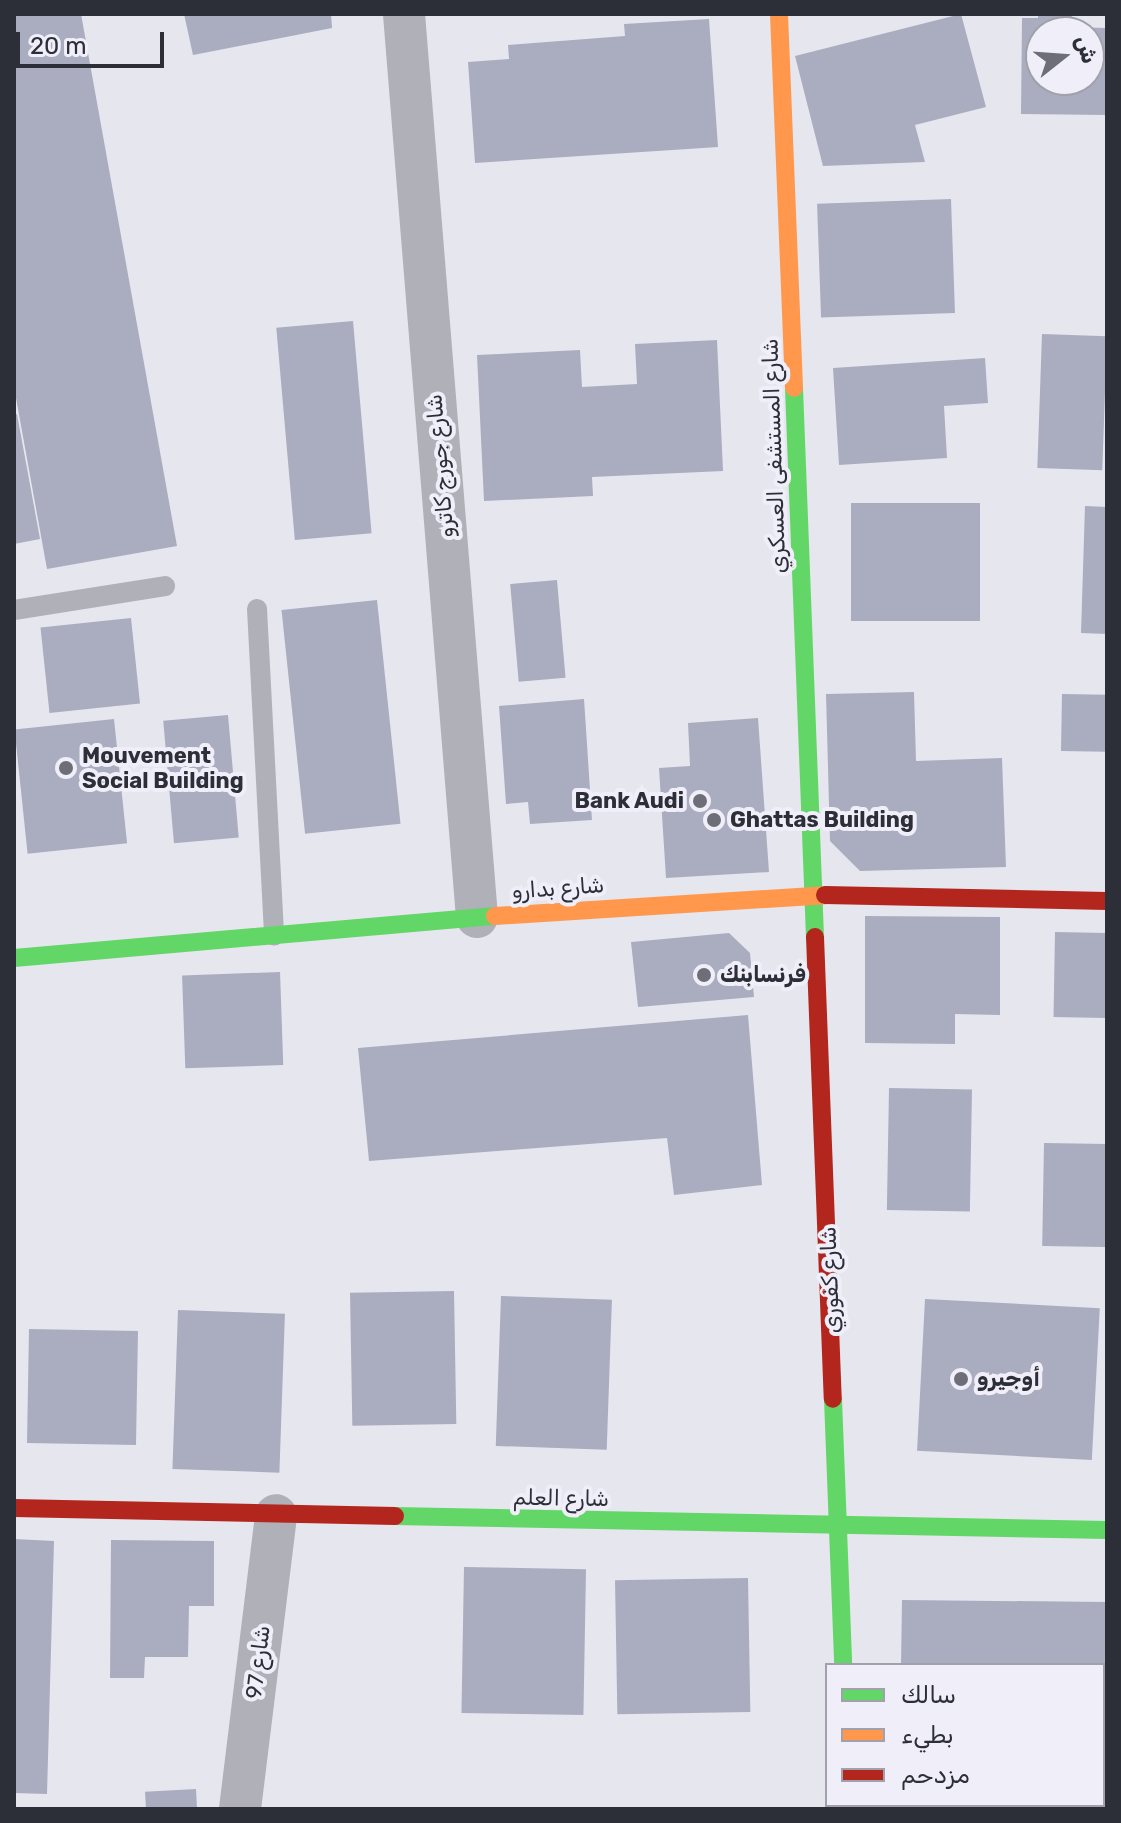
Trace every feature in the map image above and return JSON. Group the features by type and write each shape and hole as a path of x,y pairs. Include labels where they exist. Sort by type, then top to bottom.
{"street":[{"name":"شارع جورج كاترو","path":"404,14 477,917"},
{"name":"شارع المستشفى العسكري","path":"779,14 816,895"},
{"name":"شارع بدارو","path":"14,958 477,917 816,895 1107,901"},
{"name":"شارع كفوري","path":"816,895 843,1663"},
{"name":"شارع العلم","path":"14,1508 1107,1530"},
{"name":"شارع 97","path":"240,1809 276,1515"}],"lane":[{"path":"14,610 165,586"},
{"path":"257,609 274,936"}],"building":[{"path":"14,14 81,14 177,546 47,569 14,387"},
{"path":"184,14 331,14 332,28 193,55"},
{"path":"961,14 986,107 915,125 925,162 823,166 795,56"},
{"path":"1038,14 1072,16 1038,16"},
{"path":"1022,18 1025,18 1025,96 1105,96 1107,28 1107,115 1021,114"},
{"path":"709,19 718,147 475,163 468,62 509,59 508,45 625,36 624,24"},
{"path":"951,199 955,313 821,318 817,204"},
{"path":"353,321 372,533 295,540 276,328"},
{"path":"1042,334 1107,336 1102,470 1037,468"},
{"path":"717,340 723,471 592,477 593,496 484,501 477,355 580,350 582,387 637,384 635,344"},
{"path":"985,358 988,403 944,406 947,458 839,465 833,368"},
{"path":"17,414 40,539 14,544 14,415"},
{"path":"851,503 980,503 980,621 851,621"},
{"path":"1085,506 1107,507 1107,634 1081,633"},
{"path":"557,580 566,678 519,682 510,584"},
{"path":"377,600 401,824 305,834 282,610"},
{"path":"131,618 140,704 49,713 40,628"},
{"path":"914,692 916,761 1002,758 1006,867 860,871 830,841 826,694"},
{"path":"1062,694 1107,695 1106,752 1061,751"},
{"path":"584,699 592,820 530,824 528,802 506,804 499,706"},
{"path":"228,715 239,838 174,843 163,721"},
{"name":"Ghattas Building","path":"758,718 769,872 666,878 659,768 690,766 688,723"},
{"name":"Mouvement Social Building","path":"114,719 127,843 28,854 15,729"},
{"path":"865,916 1000,917 1000,1015 955,1014 955,1044 865,1043"},
{"path":"1055,932 1107,933 1106,1018 1054,1017"},
{"path":"729,933 750,953 754,997 638,1007 631,942"},
{"path":"280,972 283,1065 185,1068 182,975"},
{"path":"748,1015 762,1185 674,1195 667,1138 369,1161 358,1048"},
{"path":"889,1088 972,1089 970,1211 887,1210"},
{"path":"1044,1143 1107,1144 1105,1247 1042,1246"},
{"path":"454,1291 456,1424 352,1426 350,1293"},
{"path":"501,1296 612,1300 607,1450 496,1446"},
{"path":"925,1299 1100,1308 1092,1460 917,1451"},
{"path":"178,1310 285,1314 279,1473 172,1469"},
{"path":"29,1329 138,1331 136,1445 27,1443"},
{"path":"14,1539 54,1541 47,1794 14,1793"},
{"path":"111,1540 214,1541 214,1606 189,1606 188,1657 145,1657 144,1678 110,1678"},
{"path":"464,1567 586,1569 583,1715 461,1713"},
{"path":"748,1578 750,1712 617,1714 615,1580"},
{"path":"902,1600 1107,1602 1107,1764 1105,1663 901,1663"},
{"path":"196,1789 197,1809 146,1809 145,1792"}],"traffic: fast":[{"path":"794,388 815,937"},
{"path":"14,958 495,916"},
{"path":"833,1399 843,1663"},
{"path":"395,1516 1107,1530"}],"traffic: slow":[{"path":"779,14 794,388"},
{"path":"495,916 825,895"}],"traffic: jam":[{"path":"825,895 1107,901"},
{"path":"815,937 833,1399"},
{"path":"14,1508 395,1516"}],"place":[{"name":"Mouvement Social Building","path":"66,768"},
{"name":"Bank Audi","path":"700,801"},
{"name":"Ghattas Building","path":"714,820"},
{"name":"فرنسابنك","path":"704,975"},
{"name":"أوجيرو","path":"961,1379"}]}
